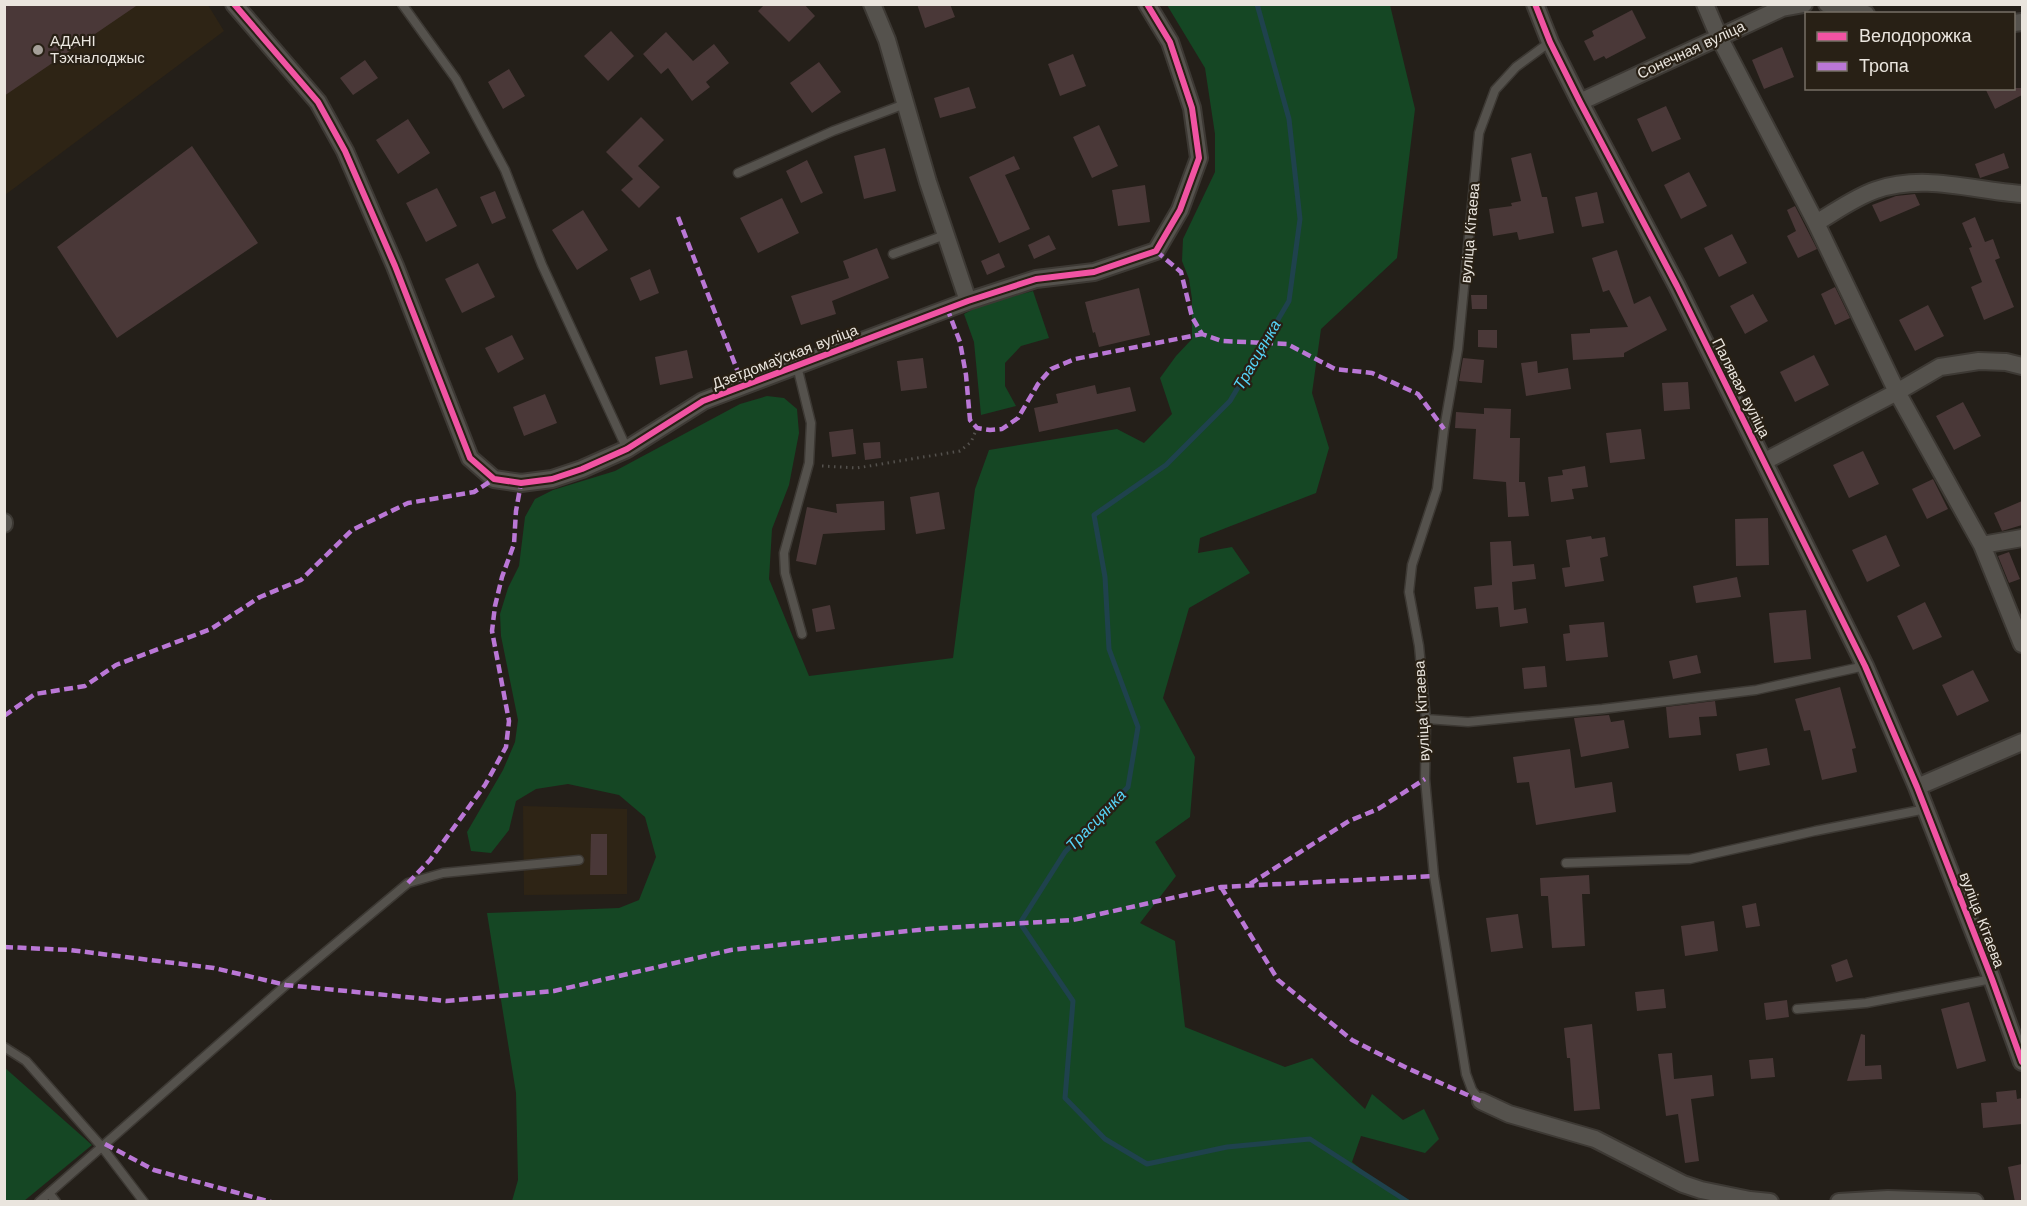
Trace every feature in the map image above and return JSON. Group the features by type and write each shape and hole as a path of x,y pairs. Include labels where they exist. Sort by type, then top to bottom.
{"street":[{"name":"Дзетдомаўская вуліца","path":"234,4 318,102 345,151 395,267 470,458 494,479 521,483 552,479 582,469 627,449 704,401 968,301 1036,279 1094,272 1156,251 1180,210 1199,158 1192,108 1170,42 1147,4"},
{"path":"872,4 887,40 928,182 968,301"},
{"name":"Палявая вуліца","path":"1535,4 1550,42 1580,102 1765,460 1865,666 1917,787"},
{"path":"1705,4 1719,37 1816,223 1897,392 1982,545 2022,644"},
{"name":"Сонечная вуліца","path":"1580,102 1782,8 1804,4"},
{"path":"1827,4 1847,5 1862,12"},
{"path":"1816,223 1875,190 1903,183 1929,182 2022,194"},
{"path":"1765,460 1897,392 1940,367 1979,361 2006,362 2022,366"},
{"path":"1982,545 2022,538"},
{"path":"1917,787 2022,742"},
{"name":"вуліца Кітаева","path":"1917,787 2022,1062"},
{"name":"вуліца Кітаева","path":"1481,1101 1509,1114 1595,1139 1683,1184 1701,1190 1770,1202"},
{"path":"1839,1202 1888,1199 1975,1202"}],"lane":[{"path":"402,4 456,79 505,170 542,265 627,449"},
{"name":"вуліца Кітаева","path":"1481,1101 1472,1089 1466,1074 1434,876 1425,779 1426,719 1419,646 1409,592 1412,565 1437,489 1444,429 1458,349 1479,133 1495,90 1516,67 1550,42"},
{"path":"738,173 834,131 905,104"},
{"path":"892,254 945,235"},
{"path":"797,366 811,423 808,464 784,553 785,573 802,634"},
{"path":"1426,719 1468,722 1614,708 1756,690 1865,666"},
{"path":"1566,864 1690,859 1926,809"},
{"path":"39,1202 286,985 408,883 442,873 579,860"},
{"path":"1797,1009 1866,1003 1992,979"},
{"path":"4,1047 26,1061 102,1147 144,1202"},
{"path":"49,1193 56,1202"}],"path":[{"path":"808,464 857,468 960,451 971,442 977,428"}],"shaded area":[{"path":"5,5 208,5 224,31 5,195"},
{"path":"523,806 627,809 627,894 524,895"}],"green space":[{"path":"1167,5 1390,5 1415,109 1397,258 1321,329 1312,393 1329,448 1316,493 1200,538 1198,553 1232,547 1250,573 1189,608 1163,698 1195,757 1190,817 1155,842 1176,876 1140,923 1175,941 1185,1027 1285,1067 1312,1058 1365,1109 1372,1094 1403,1120 1424,1109 1439,1139 1425,1153 1361,1136 1352,1162 1396,1197 1414,1201 512,1201 518,1180 516,1093 487,913 619,908 639,900 656,857 645,817 619,795 568,784 536,789 516,801 509,830 491,853 471,851 467,832 503,770 515,742 518,720 501,636 500,614 508,588 519,566 525,517 535,499 553,490 615,471 740,404 767,396 784,398 797,409 799,433 789,485 772,529 769,579 809,676 953,658 975,489 989,450 1117,429 1144,443 1172,414 1160,378 1192,339 1192,299 1189,279 1182,261 1183,239 1215,172 1215,134 1205,68"},
{"path":"1033,291 1049,338 1021,346 1005,363 1005,386 1016,406 981,415 974,342 964,314 983,304"},
{"path":"4,1067 92,1145 24,1201 5,1201"}],"building":[{"name":"АДАНІ Тэхналоджыс","path":"4,4 139,4 4,96"},
{"path":"765,4 804,4 815,16 789,42 758,11"},
{"path":"917,4 950,4 955,17 925,28"},
{"path":"1632,10 1646,38 1606,59 1604,56 1594,61 1584,41 1594,36 1592,31"},
{"path":"611,31 634,56 608,81 584,56"},
{"path":"666,32 693,61 714,44 729,63 706,82 710,87 692,101 668,68 661,74 643,54"},
{"path":"1782,47 1794,77 1764,89 1752,60"},
{"path":"1073,54 1086,86 1060,96 1048,64"},
{"path":"365,60 378,78 353,95 340,78"},
{"path":"819,62 841,92 812,113 790,83"},
{"path":"509,69 525,96 503,109 488,82"},
{"path":"969,87 976,108 940,118 934,98"},
{"path":"2022,88 2022,95 1995,109 1986,90"},
{"path":"1666,106 1681,139 1652,152 1637,119"},
{"path":"641,117 664,140 638,166 660,187 639,208 621,190 633,179 606,152"},
{"path":"408,119 430,153 398,174 376,140"},
{"path":"1099,125 1118,166 1092,178 1073,137"},
{"path":"192,146 258,243 117,338 57,247"},
{"path":"885,148 896,191 864,199 854,156"},
{"path":"1531,153 1542,197 1547,197 1554,233 1519,240 1517,232 1493,236 1489,209 1512,206 1511,203 1521,201 1511,158"},
{"path":"2004,153 2009,168 1980,178 1975,164"},
{"path":"1014,156 1020,169 1005,175 1030,229 999,243 969,177"},
{"path":"807,160 823,193 801,203 786,171"},
{"path":"1689,172 1707,206 1681,219 1664,185"},
{"path":"1145,185 1150,222 1118,226 1112,190"},
{"path":"437,188 457,226 426,242 406,203"},
{"path":"495,191 506,218 492,224 480,197"},
{"path":"1597,192 1604,223 1582,227 1575,197"},
{"path":"1915,194 1920,205 1880,222 1872,205 1896,196"},
{"path":"782,198 799,233 758,253 740,218"},
{"path":"1795,206 1817,249 1798,258 1787,236 1796,231 1787,210"},
{"path":"583,210 608,250 577,270 552,230"},
{"path":"1975,217 1985,242 1993,239 2000,258 1995,260 2014,307 1984,320 1971,287 1982,282 1962,223"},
{"path":"1732,234 1747,263 1719,277 1704,248"},
{"path":"1049,235 1056,249 1034,259 1028,245"},
{"path":"877,248 889,278 832,301 836,314 801,325 791,296 849,278 843,261"},
{"path":"1617,250 1634,304 1650,296 1667,330 1624,353 1624,357 1573,360 1571,334 1590,333 1590,329 1628,327 1609,290 1603,292 1592,258"},
{"path":"999,253 1005,267 987,275 981,261"},
{"path":"478,263 495,297 462,313 445,279"},
{"path":"650,269 659,293 640,301 630,278"},
{"path":"1835,287 1850,318 1835,325 1821,294"},
{"path":"1139,288 1150,335 1099,347 1085,302"},
{"path":"1753,294 1768,321 1745,334 1730,306"},
{"path":"1471,295 1487,295 1487,309 1472,309"},
{"path":"1928,305 1944,336 1915,351 1899,320"},
{"path":"1478,330 1497,330 1497,348 1478,347"},
{"path":"512,335 524,359 498,373 485,348"},
{"path":"687,350 693,378 660,385 655,357"},
{"path":"1814,355 1829,385 1795,402 1780,372"},
{"path":"923,358 927,388 901,391 897,361"},
{"path":"1463,358 1484,360 1482,383 1459,381"},
{"path":"1537,361 1538,373 1568,368 1571,389 1526,396 1521,363"},
{"path":"1688,382 1690,409 1664,411 1662,383"},
{"path":"1095,385 1097,394 1130,387 1136,411 1039,432 1034,408 1058,403 1056,394"},
{"path":"545,394 557,423 524,436 513,407"},
{"path":"1963,402 1981,436 1954,450 1936,416"},
{"path":"1484,408 1511,409 1510,438 1520,438 1519,482 1525,482 1529,516 1508,517 1506,482 1473,479 1476,429 1455,428 1456,412 1484,414"},
{"path":"853,429 856,454 832,457 829,432"},
{"path":"1641,429 1645,459 1610,463 1606,433"},
{"path":"880,442 881,458 865,460 863,443"},
{"path":"1863,451 1879,484 1849,498 1833,465"},
{"path":"1585,466 1588,487 1572,489 1574,499 1551,502 1548,477 1563,475 1562,470"},
{"path":"1933,479 1948,509 1927,519 1912,489"},
{"path":"939,492 945,529 916,534 910,497"},
{"path":"884,501 885,530 823,534 816,565 796,561 807,507 837,513 836,504"},
{"path":"2022,501 2022,525 2002,531 1994,513"},
{"path":"1768,518 1769,565 1736,566 1735,519"},
{"path":"1886,535 1900,566 1867,582 1852,550"},
{"path":"1591,536 1592,539 1605,537 1608,556 1600,558 1604,581 1565,587 1562,568 1570,567 1566,540"},
{"path":"1511,541 1513,566 1534,564 1536,579 1512,582 1514,610 1526,608 1528,623 1500,627 1498,607 1476,609 1474,587 1492,585 1490,542"},
{"path":"2009,552 2020,579 2009,583 1998,556"},
{"path":"1737,577 1741,597 1696,603 1693,586"},
{"path":"1925,602 1942,637 1913,650 1897,616"},
{"path":"830,605 835,629 816,632 812,609"},
{"path":"1806,610 1811,659 1774,663 1769,613"},
{"path":"1604,622 1608,657 1566,661 1563,634 1570,633 1569,625"},
{"path":"1697,655 1701,673 1673,679 1669,661"},
{"path":"1545,666 1547,687 1524,689 1522,668"},
{"path":"1973,670 1989,701 1957,716 1942,685"},
{"path":"1840,687 1856,748 1852,749 1857,772 1822,780 1810,730 1804,731 1795,699"},
{"path":"1715,701 1717,716 1699,717 1701,735 1669,738 1666,707"},
{"path":"1609,715 1611,722 1624,720 1629,748 1581,757 1574,718"},
{"path":"1767,748 1770,765 1739,771 1736,754"},
{"path":"1570,749 1575,788 1612,782 1616,812 1536,825 1529,782 1517,783 1513,757"},
{"path":"591,834 607,834 607,875 590,875"},
{"path":"1589,875 1590,894 1582,894 1585,946 1552,948 1548,896 1541,896 1540,878"},
{"path":"1756,903 1760,926 1746,928 1742,906"},
{"path":"1518,914 1523,948 1491,952 1486,918"},
{"path":"1714,921 1718,951 1685,956 1681,926"},
{"path":"1847,959 1853,977 1836,982 1831,965"},
{"path":"1664,989 1666,1008 1637,1011 1635,992"},
{"path":"1787,1000 1789,1017 1766,1020 1764,1003"},
{"path":"1969,1002 1986,1061 1957,1069 1941,1009"},
{"path":"1592,1024 1600,1109 1574,1111 1570,1058 1567,1058 1564,1028"},
{"path":"1861,1034 1865,1035 1865,1066 1881,1065 1882,1079 1847,1081"},
{"path":"1672,1053 1674,1079 1712,1075 1714,1096 1691,1099 1699,1161 1685,1163 1678,1114 1666,1116 1658,1054"},
{"path":"1773,1058 1775,1077 1751,1079 1749,1060"},
{"path":"2016,1090 2017,1099 2022,1098 2022,1124 1983,1128 1981,1103 1997,1102 1996,1092"},
{"path":"2022,1164 2022,1202 2015,1202 2008,1167"}],"waterway":[{"name":"Трасцянка","path":"1257,4 1289,119 1300,219 1289,301 1230,401 1166,465 1094,515 1105,577 1109,649 1138,727 1128,787 1065,852 1020,923 1073,1001 1065,1098 1105,1139 1147,1164 1227,1147 1310,1139 1408,1202"}],"marked path":[{"path":"678,217 743,385"},
{"path":"1156,251 1181,272 1192,317 1202,334 1222,341 1287,344 1335,369 1372,373 1418,394 1444,429"},
{"path":"947,308 960,342 970,420 977,428 990,430 1002,429 1018,418 1038,384 1051,369 1075,359 1202,334"},
{"path":"4,716 35,694 85,686 116,665 211,629 260,597 301,580 352,530 408,503 474,492 494,479"},
{"path":"408,883 430,860 485,785 506,747 509,721 492,631 502,577 514,544 521,483"},
{"path":"1250,884 1349,821 1378,809 1425,779"},
{"path":"4,947 70,950 214,968 286,985 446,1001 554,991 731,950 927,929 1073,920 1221,887 1434,876"},
{"path":"1221,887 1278,980 1352,1040 1407,1068 1481,1101"},
{"path":"105,1144 154,1170 271,1202"}],"cycle path":[{"path":"234,4 318,102 345,151 395,266 470,458 494,479 521,483 552,479 582,469 627,449 703,401 968,301 1036,279 1094,272 1156,251 1180,210 1199,158 1192,108 1170,42 1147,4"},
{"path":"1535,4 1550,42 1677,286 1865,666 1917,787 2022,1062"}],"place":[{"name":"АДАНІ Тэхналоджыс","path":"38,50"}]}
